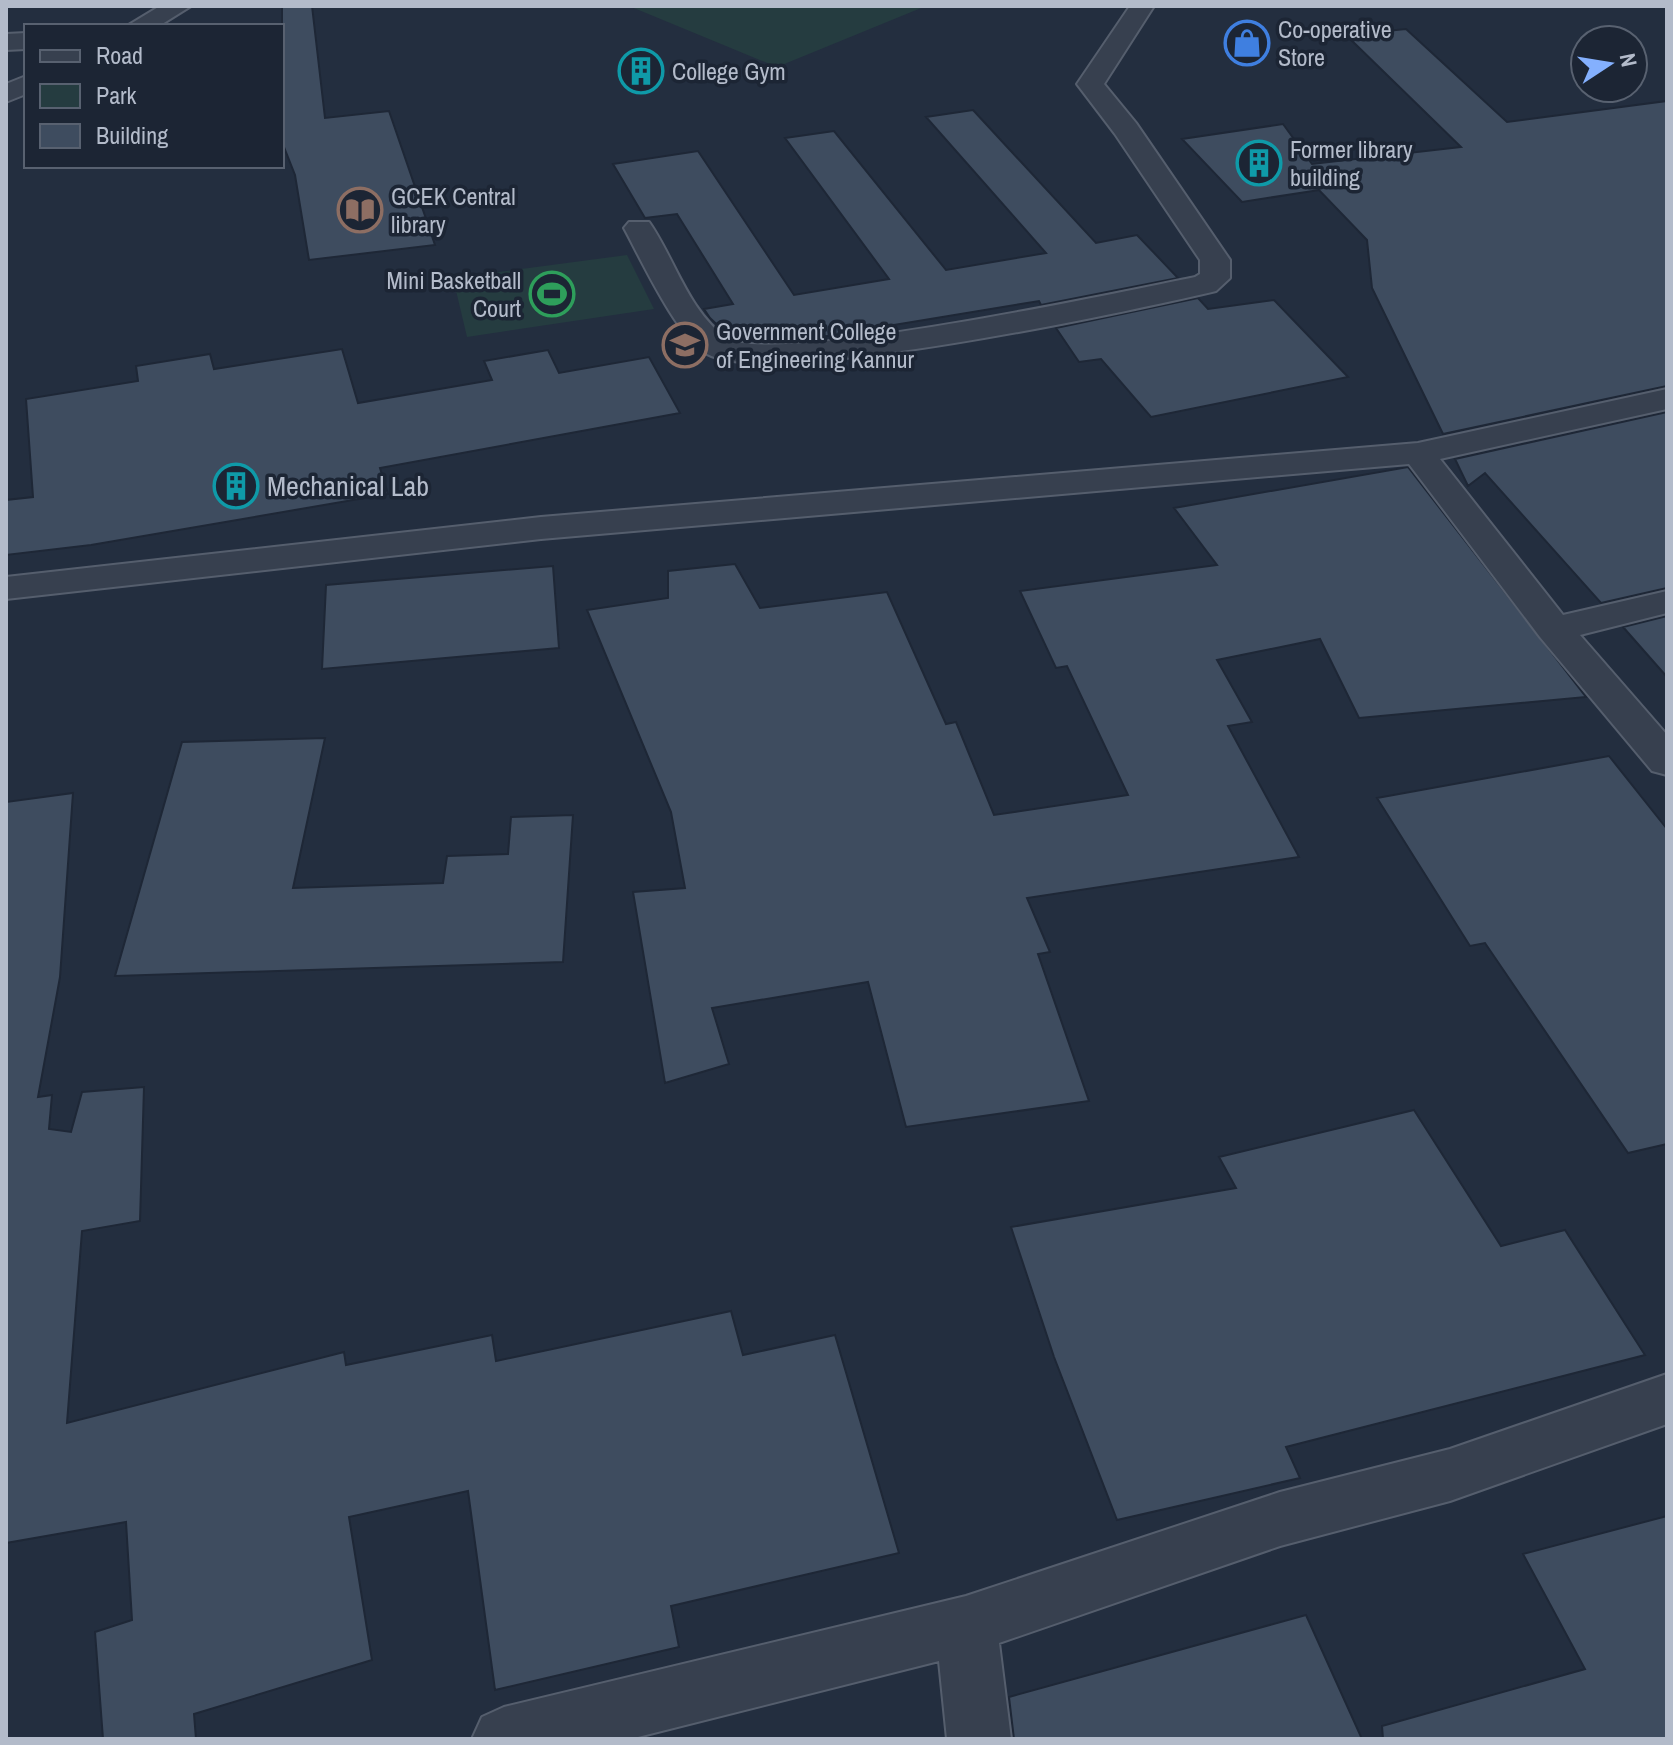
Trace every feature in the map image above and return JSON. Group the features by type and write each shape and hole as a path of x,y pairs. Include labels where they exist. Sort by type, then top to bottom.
{"street":[{"path":"144,24 179,6"},
{"path":"639,228 703,336 721,350 737,355 806,352 941,333 1205,284 1215,278 1215,260 1126,129 1090,84 1142,6"},
{"path":"6,94 24,85"},
{"path":"6,588 541,528 1418,453 1667,399"},
{"path":"1418,453 1554,629 1667,761"},
{"path":"1554,629 1667,602"},
{"path":"504,1739 966,1625 1280,1519 1450,1475 1667,1399"},
{"path":"966,1625 979,1739"}],"green space":[{"path":"629,6 926,6 777,67"},
{"name":"Mini Basketball Court","path":"627,255 654,309 467,337 453,278"}],"building":[{"path":"282,6 312,6 325,118 389,111 435,245 309,260 295,175 284,147"},
{"path":"1406,29 1507,122 1667,101 1667,386 1443,434 1372,288 1367,240 1319,190 1242,202 1182,139 1283,124 1312,164 1461,147 1346,35"},
{"path":"973,110 1096,243 1137,235 1178,278 1041,305 1039,301 803,340 757,341 728,335 710,318 704,309 733,304 677,214 645,218 613,164 698,151 794,295 889,279 785,138 834,131 946,270 1046,253 926,117"},
{"path":"1198,298 1208,309 1274,300 1348,377 1151,417 1101,359 1079,362 1056,328"},
{"path":"342,349 358,403 492,380 484,361 548,350 559,373 649,357 680,413 380,468 388,494 91,545 6,555 6,500 33,497 26,399 138,381 136,366 210,354 214,369"},
{"path":"1667,412 1667,588 1601,603 1485,473 1468,486 1455,459"},
{"path":"1408,467 1586,697 1359,718 1320,639 1217,660 1252,722 1228,726 1299,857 1027,898 1050,952 1038,954 1089,1101 906,1127 868,982 712,1008 729,1064 665,1083 633,892 685,888 671,812 587,610 668,598 668,571 735,564 760,608 887,592 946,724 956,722 994,815 1128,795 1067,666 1056,668 1020,591 1217,565 1174,508"},
{"path":"553,566 559,648 322,669 326,585"},
{"path":"1667,616 1667,677 1623,627"},
{"path":"325,738 293,888 443,883 447,856 508,854 511,817 573,815 563,962 115,976 182,742"},
{"path":"1609,756 1667,829 1667,1144 1628,1153 1485,943 1470,946 1377,798"},
{"path":"73,793 60,977 38,1097 52,1095 49,1129 71,1132 82,1092 144,1087 140,1221 82,1231 67,1423 344,1352 346,1365 492,1335 496,1361 731,1311 743,1355 835,1335 899,1553 671,1606 679,1647 495,1690 468,1491 349,1517 372,1660 194,1714 196,1739 103,1739 95,1632 132,1620 126,1522 6,1543 6,802"},
{"path":"1414,1110 1501,1246 1565,1230 1645,1355 1286,1447 1300,1478 1117,1520 1054,1357 1011,1227 1236,1188 1219,1157"},
{"path":"1667,1516 1667,1739 1383,1739 1382,1726 1585,1669 1523,1554"},
{"path":"1306,1615 1362,1739 1014,1739 1009,1697"}],"place":[{"name":"Co-operative Store","path":"1247,43"},
{"name":"College Gym","path":"641,71"},
{"name":"Former library building","path":"1259,163"},
{"name":"GCEK Central library","path":"360,210"},
{"name":"Mini Basketball Court","path":"552,294"},
{"name":"Government College of Engineering Kannur","path":"685,345"},
{"name":"Mechanical Lab","path":"236,486"}]}
